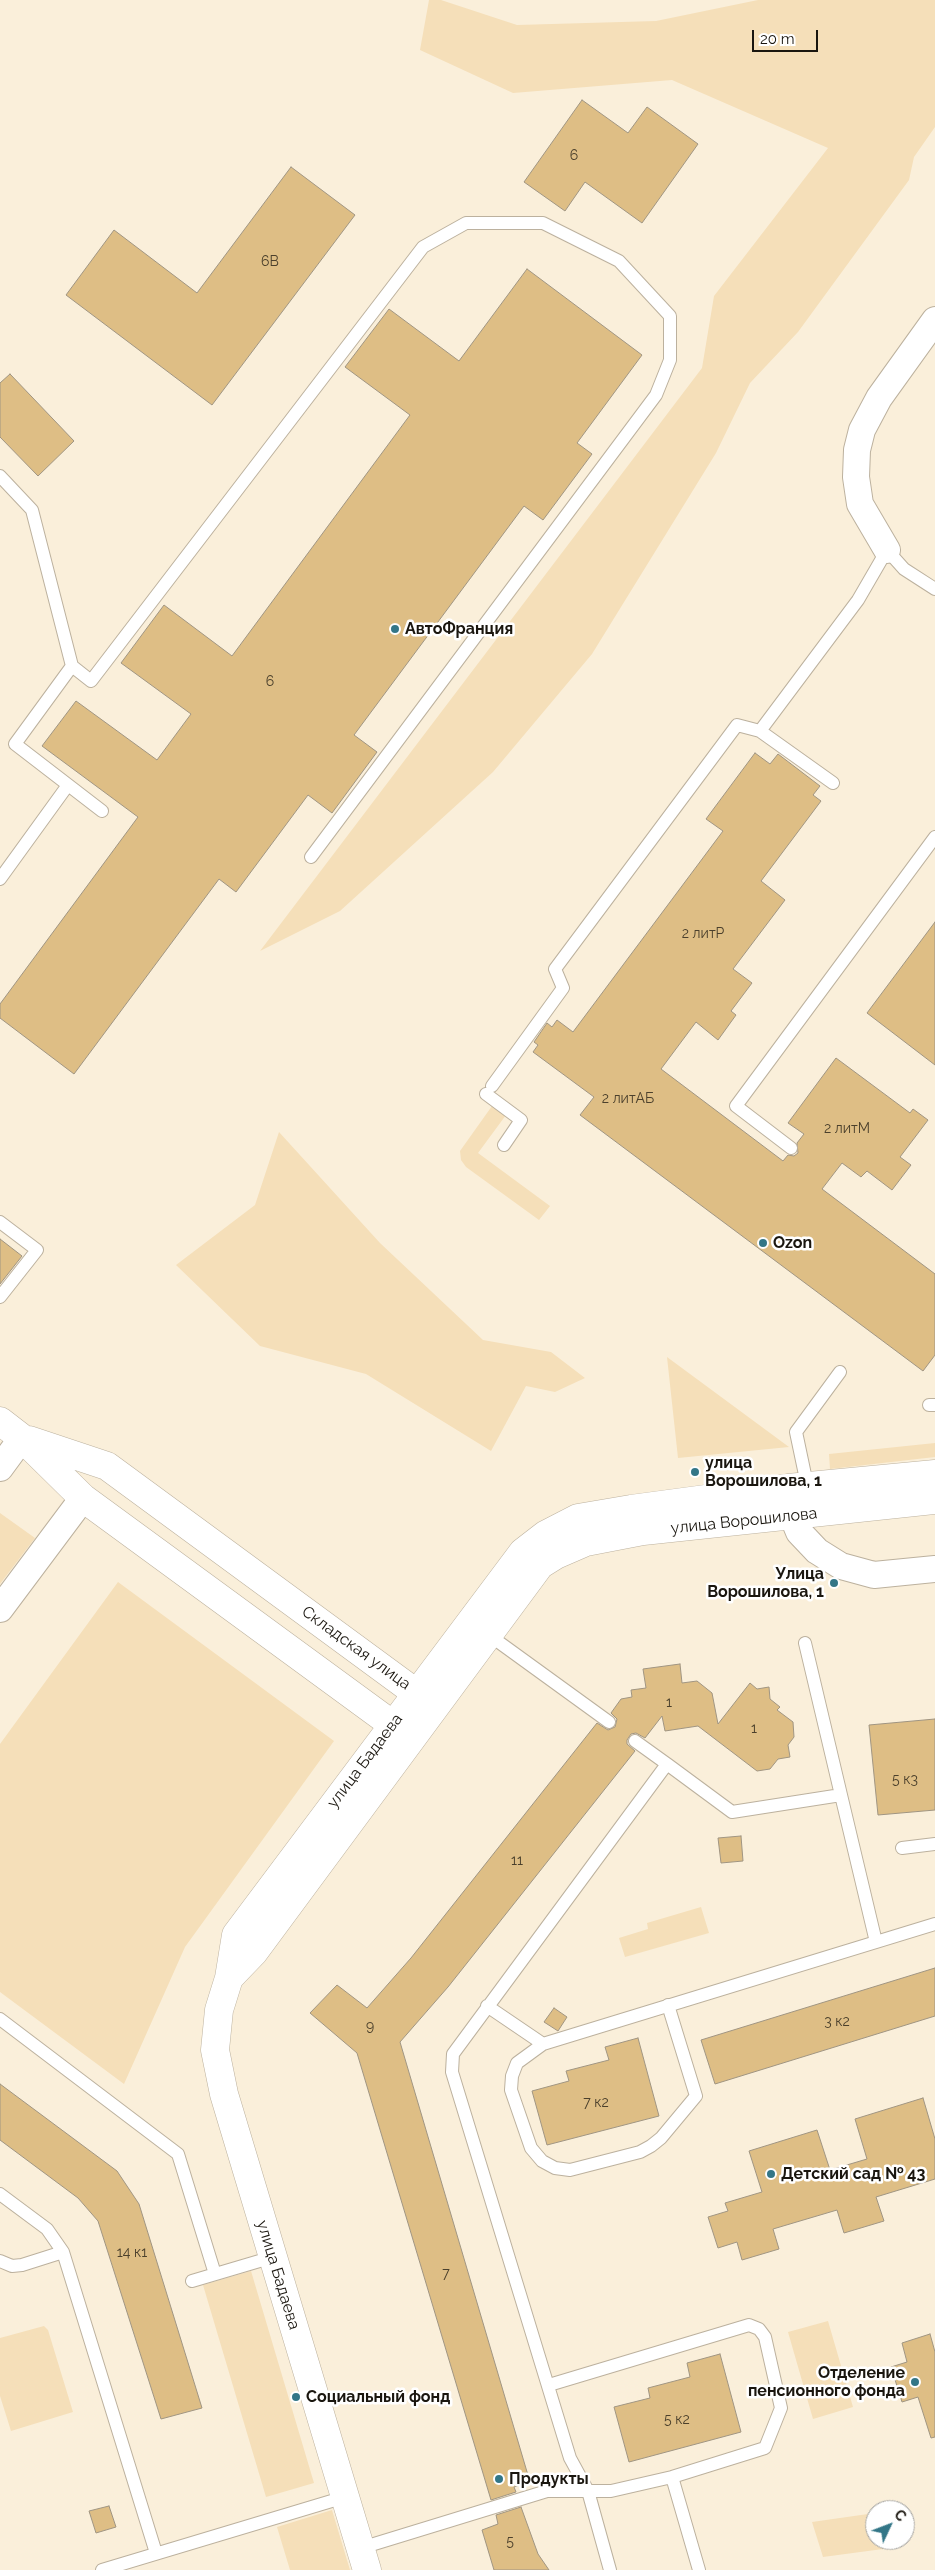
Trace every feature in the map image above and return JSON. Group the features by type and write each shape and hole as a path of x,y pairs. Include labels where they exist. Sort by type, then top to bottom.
{"street":[{"path":"888,550 860,504 856,477 857,450 862,430 879,398 935,320"},
{"name":"Складская улица","path":"0,1422 22,1438 83,1498 393,1725"},
{"path":"0,1468 22,1438"},
{"name":"Складская улица","path":"22,1438 107,1466 416,1693 428,1718"},
{"path":"0,1608 107,1466"},
{"name":"улица Ворошилова","path":"796,1501 935,1474"},
{"name":"улица Ворошилова","path":"551,1545 578,1518 796,1501 935,1500"},
{"path":"796,1501 799,1532 816,1551 841,1566 874,1574 935,1569"},
{"name":"улица Бадаева","path":"364,2559 224,2094 215,2050 219,2010 229,1978 236,1935 523,1552 551,1545"},
{"name":"улица Бадаева","path":"229,1978 254,1952 540,1566 551,1545"},
{"path":"393,1725 428,1718"}],"lane":[{"path":"0,476 32,510 72,666 91,681 423,247 466,223 543,223 619,261 670,316 670,360 656,395 311,857"},
{"path":"760,731 858,600 888,550 904,569 935,589"},
{"path":"72,666 15,744 102,812"},
{"path":"504,1144 521,1120 489,1090 563,988 555,969 737,725 760,731 834,783"},
{"path":"0,879 68,785"},
{"path":"791,1148 736,1106 935,837"},
{"path":"0,1222 36,1250 0,1296"},
{"path":"796,1501 796,1432 840,1372"},
{"path":"488,1635 609,1722"},
{"path":"806,1643 876,1942"},
{"path":"635,1741 732,1812 841,1795"},
{"path":"610,2570 588,2491 570,2458 452,2072 452,2054 667,1764"},
{"path":"902,1848 935,1844"},
{"path":"668,2005 696,2096 661,2138 640,2152 570,2170 555,2168 542,2161 531,2148 511,2090 512,2076 517,2063 543,2044 668,2005 935,1924"},
{"path":"487,2006 543,2044"},
{"path":"0,2019 178,2154 215,2274"},
{"path":"0,2194 47,2229 63,2252 156,2553"},
{"path":"0,2261 12,2266 22,2265 63,2252"},
{"path":"192,2281 273,2257"},
{"path":"364,2559 547,2491 611,2491 672,2477 765,2448 781,2408 765,2338 759,2329 749,2325 549,2385"},
{"path":"672,2477 699,2570"},
{"path":"102,2570 345,2497"}],"shaded area":[{"path":"429,0 441,0 517,25 656,21 758,0 935,0 935,127 914,157 909,180 798,332 750,383 716,453 592,654 493,772 340,911 260,951 702,368 714,296 828,148 672,80 513,93 420,50"},
{"path":"492,1106 506,1115 478,1153 550,1206 539,1220 466,1167 461,1160 460,1151"},
{"path":"279,1132 380,1243 483,1340 551,1352 585,1378 555,1392 526,1386 491,1451 366,1374 260,1346 176,1265 255,1205"},
{"path":"667,1357 789,1447 678,1458"},
{"path":"935,1443 935,1457 830,1469 829,1454"},
{"path":"0,1513 35,1538 0,1584"},
{"path":"118,1582 334,1741 185,1947 124,2084 0,1992 0,1744"},
{"path":"701,1907 709,1933 625,1957 619,1938 648,1929 647,1923"},
{"path":"251,2271 314,2483 266,2497 203,2285"},
{"path":"828,2321 853,2407 813,2419 788,2332"},
{"path":"44,2326 48,2330 73,2412 11,2431 0,2396 0,2338"},
{"path":"332,2510 350,2570 290,2570 277,2527"},
{"path":"865,2514 865,2550 876,2550 823,2557 812,2522"}],"building":[{"path":"582,100 628,133 647,107 698,144 642,223 585,182 565,211 524,182"},
{"path":"291,167 355,215 212,405 66,295 114,230 197,293"},
{"path":"527,269 642,355 577,443 592,454 543,520 524,506 354,735 377,752 332,813 308,795 236,892 219,879 74,1074 0,1018 0,1004 138,817 42,746 76,701 157,760 191,714 121,663 164,605 232,656 410,415 345,367 389,309 459,361"},
{"path":"10,374 74,441 38,476 0,437 0,383"},
{"path":"755,753 770,764 778,754 820,786 813,795 821,801 761,881 785,900 733,969 752,983 731,1011 736,1015 718,1040 696,1022 661,1069 783,1161 788,1155 794,1156 798,1153 797,1143 804,1134 788,1123 836,1058 910,1113 913,1109 928,1120 900,1157 911,1165 892,1190 867,1171 861,1177 842,1163 822,1189 935,1274 935,1355 923,1371 580,1115 594,1097 533,1052 538,1045 534,1042 547,1023 552,1027 557,1020 573,1032 723,831 706,819"},
{"path":"935,922 935,1065 867,1013"},
{"path":"0,1239 22,1256 0,1284"},
{"path":"680,1664 682,1683 697,1681 712,1693 718,1724 750,1683 757,1689 769,1687 770,1699 780,1707 777,1710 793,1722 794,1737 788,1745 790,1757 778,1759 770,1769 757,1771 698,1726 665,1731 662,1716 645,1738 636,1733 631,1734 627,1744 635,1751 448,1987 400,2042 530,2482 514,2487 516,2492 491,2500 357,2053 310,2013 337,1985 367,2008 411,1958 597,1723 608,1730 615,1727 617,1719 611,1713 621,1699 632,1697 631,1690 646,1688 643,1669"},
{"path":"935,1719 935,1810 878,1815 869,1725"},
{"path":"741,1836 743,1861 721,1863 718,1838"},
{"path":"935,1968 935,2016 715,2084 701,2040"},
{"path":"554,2008 567,2017 558,2031 544,2022"},
{"path":"638,2038 659,2116 547,2145 532,2091 569,2081 566,2071 609,2060 605,2047"},
{"path":"0,2084 117,2171 139,2204 202,2408 161,2419 98,2221 78,2198 0,2140"},
{"path":"923,2098 935,2139 935,2179 876,2197 884,2221 844,2233 837,2210 773,2229 779,2249 742,2260 737,2242 718,2248 708,2217 728,2211 725,2203 762,2192 749,2151 817,2130 830,2170 867,2159 855,2119"},
{"name":"Отделение пенсионного фонда","path":"930,2334 935,2352 935,2437 931,2438 918,2397 902,2402 891,2367 907,2362 902,2343"},
{"path":"720,2354 741,2432 629,2462 614,2407 650,2398 648,2388 690,2377 687,2363"},
{"path":"109,2506 116,2527 96,2533 89,2511"},
{"path":"521,2507 538,2554 549,2570 494,2570 482,2530 498,2524 496,2515"}],"place":[{"name":"АвтоФранция","path":"395,629"},
{"name":"Ozon","path":"763,1243"},
{"name":"улица Ворошилова, 1","path":"695,1472"},
{"name":"Улица Ворошилова, 1","path":"834,1583"},
{"name":"Детский сад № 43","path":"771,2174"},
{"name":"Отделение пенсионного фонда","path":"915,2382"},
{"name":"Социальный фонд","path":"296,2397"},
{"name":"Продукты","path":"499,2479"}]}
